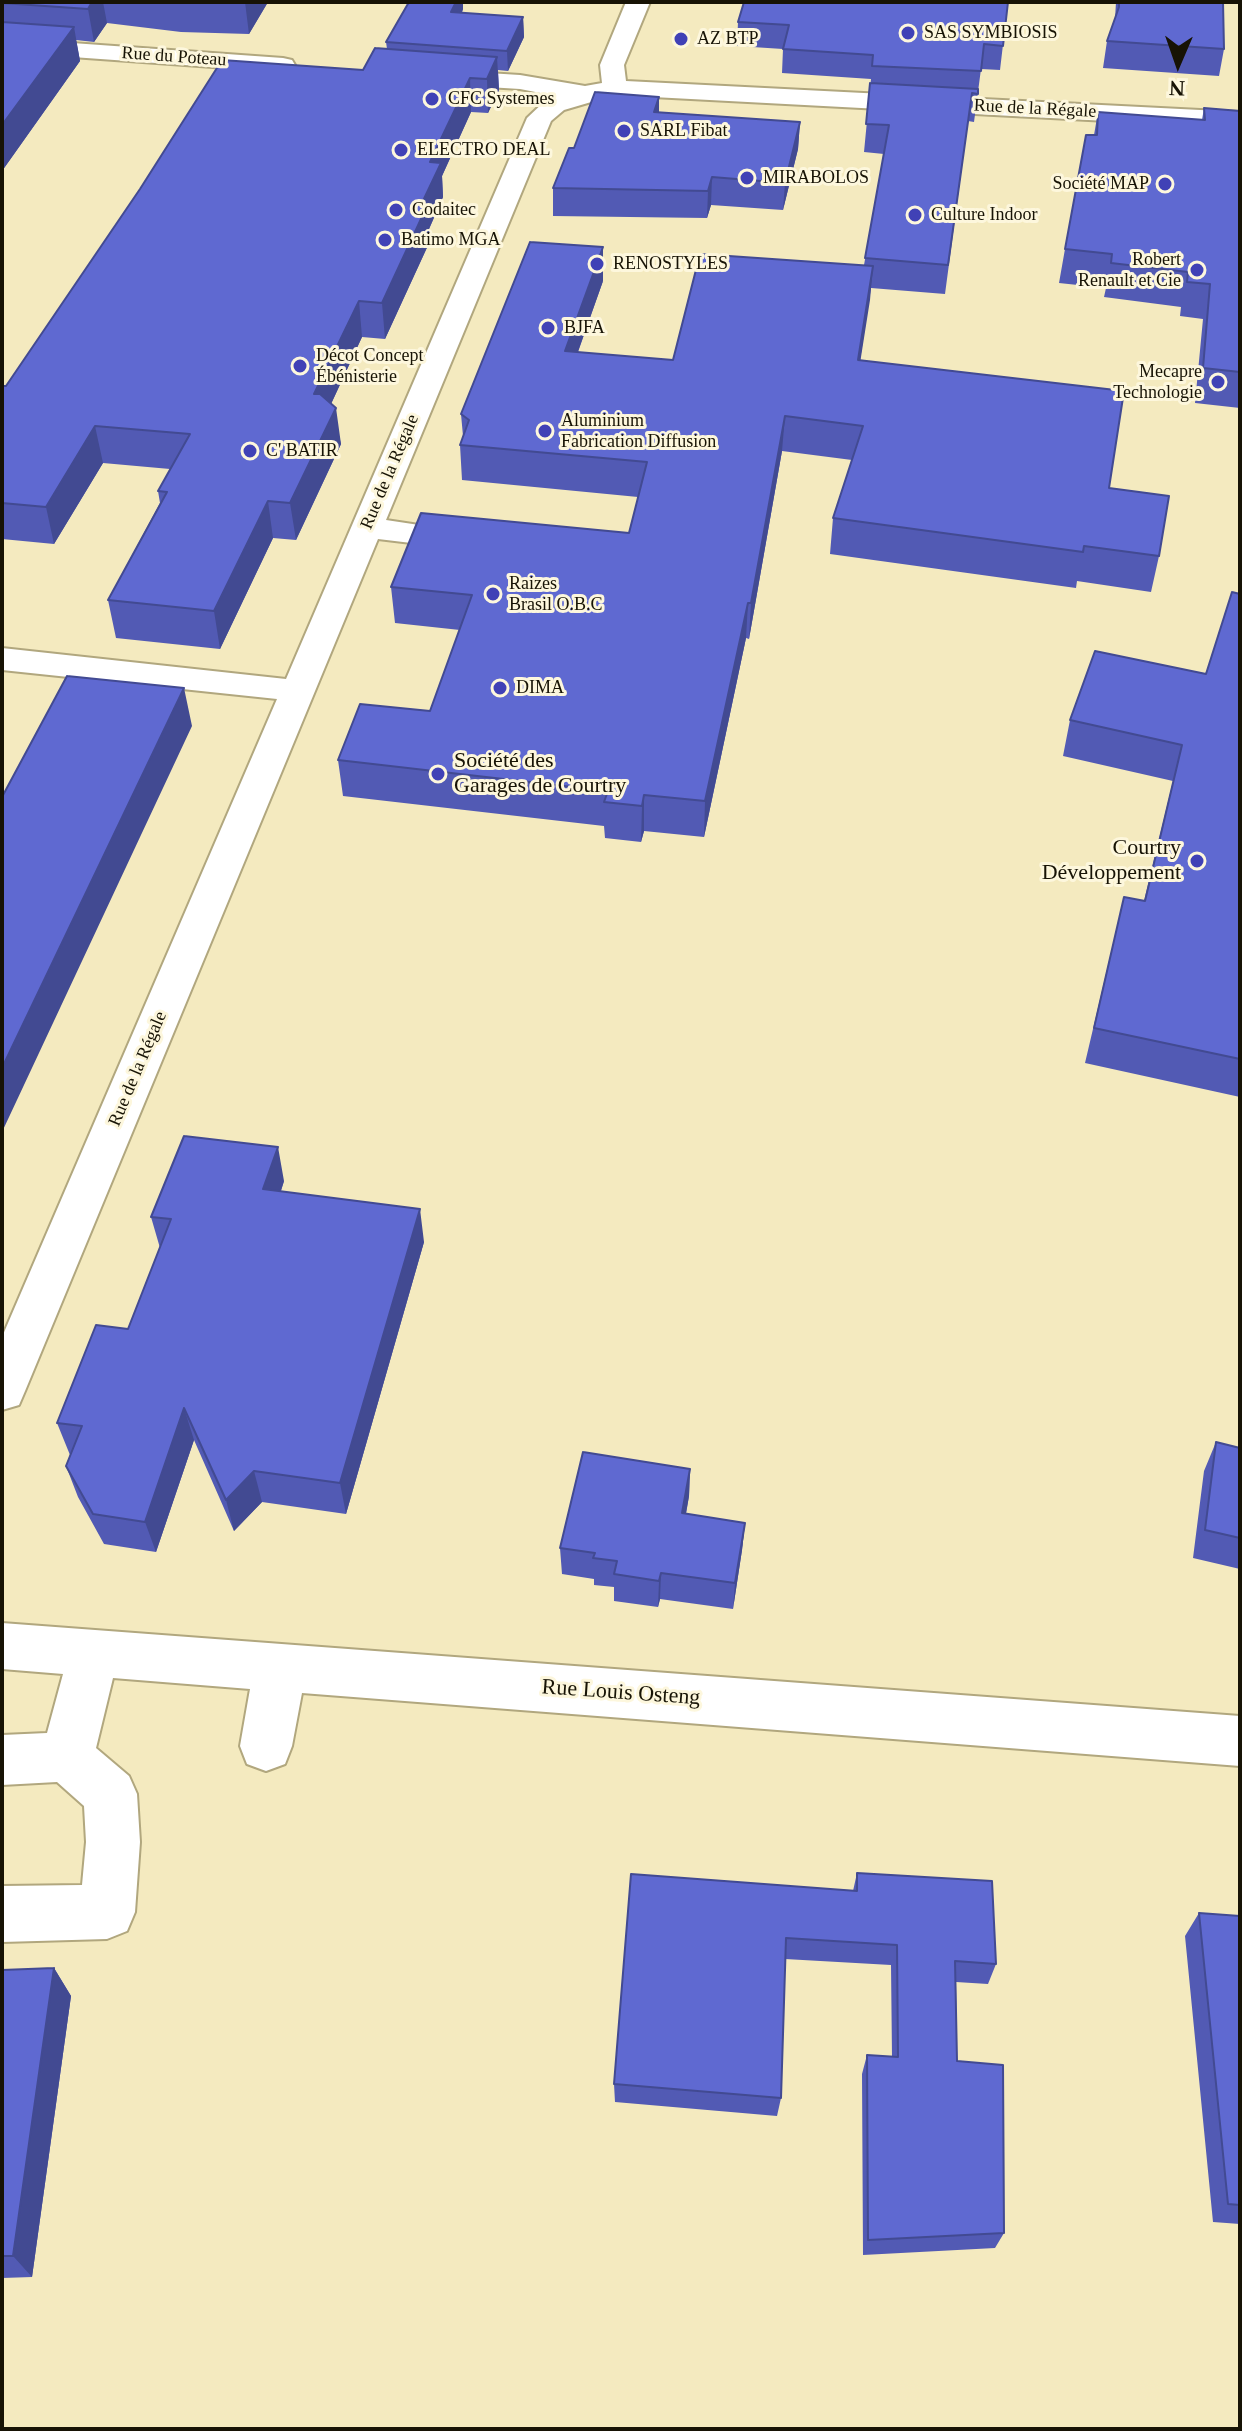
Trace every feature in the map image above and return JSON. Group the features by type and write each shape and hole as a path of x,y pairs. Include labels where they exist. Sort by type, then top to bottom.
{"street":[{"path":"410,74 600,91 638,2"},
{"name":"Rue du Poteau","path":"2,45 301,67"},
{"name":"Rue de la Régale","path":"2,1391 540,118 555,105 600,91 1240,120"},
{"path":"367,528 428,535"},
{"path":"2,659 299,691"},
{"name":"Rue Louis Osteng","path":"2,1646 1240,1741"},
{"path":"67,1757 94,1653"},
{"path":"266,1746 280,1668"},
{"path":"2,1760 67,1757 110,1794 113,1842 107,1912 2,1914"}],"building":[{"path":"2,2 92,2 88,9"},
{"path":"409,2 456,2 451,12 523,17 507,51 386,42"},
{"path":"744,2 1008,2 1003,46 984,44 981,71 872,66 873,55 783,49 789,25 738,22"},
{"path":"1119,2 1223,2 1224,49 1107,41"},
{"path":"2,22 74,27 2,125"},
{"path":"375,48 497,57 487,79 470,78 430,162 441,163 422,203 427,206 382,303 359,301 314,394 320,394 336,408 290,503 268,501 214,611 108,600 167,492 158,491 190,434 95,426 46,507 2,503 2,386 6,386 140,189 222,60 363,70"},
{"name":"Culture Indoor","path":"870,83 978,89 978,94 972,93 948,265 865,258 889,125 866,124"},
{"path":"595,92 659,97 654,112 800,122 785,183 712,177 708,191 553,188 569,148 574,148"},
{"path":"1204,108 1240,111 1240,372 1203,368 1210,284 1187,282 1188,272 1111,263 1112,254 1065,249 1086,135 1097,135 1098,112 1205,120"},
{"path":"530,242 603,247 565,351 673,360 700,254 873,266 858,360 1124,391 1109,488 1169,496 1159,556 1084,546 1083,552 833,518 863,426 785,416 751,603 748,603 705,801 644,795 642,806 604,802 608,791 338,760 360,704 430,711 472,595 391,587 421,513 629,533 647,462 460,445 469,420 461,414"},
{"path":"1232,592 1240,594 1240,1059 1094,1028 1124,897 1145,901 1182,745 1070,720 1095,651 1206,674"},
{"path":"67,676 184,688 2,1068 2,797"},
{"path":"184,1136 278,1147 263,1189 420,1209 340,1483 254,1471 226,1500 184,1408 145,1522 93,1514 66,1466 82,1426 57,1423 96,1325 128,1329 171,1219 151,1217"},
{"path":"1216,1442 1240,1448 1240,1538 1205,1530"},
{"path":"583,1452 690,1469 682,1513 745,1523 735,1583 661,1573 659,1581 614,1574 617,1561 593,1558 595,1553 560,1548"},
{"path":"857,1873 992,1881 996,1964 955,1961 957,2061 1003,2065 1004,2233 868,2240 867,2055 898,2057 897,1945 786,1938 781,2098 614,2084 631,1874 857,1891"},
{"path":"1199,1913 1240,1916 1240,2205 1228,2204"},
{"path":"54,1968 13,2256 2,2256 2,1970"}],"place":[{"name":"SAS SYMBIOSIS","path":"908,33"},
{"name":"AZ BTP","path":"681,39"},
{"name":"CFC Systemes","path":"432,99"},
{"name":"SARL Fibat","path":"624,131"},
{"name":"ELECTRO DEAL","path":"401,150"},
{"name":"MIRABOLOS","path":"747,178"},
{"name":"Société MAP","path":"1165,184"},
{"name":"Codaitec","path":"396,210"},
{"name":"Culture Indoor","path":"915,215"},
{"name":"Batimo MGA","path":"385,240"},
{"name":"RENOSTYLES","path":"597,264"},
{"name":"Robert Renault et Cie","path":"1197,270"},
{"name":"BJFA","path":"548,328"},
{"name":"Décot Concept Ébénisterie","path":"300,366"},
{"name":"Mecapre Technologie","path":"1218,382"},
{"name":"Aluminium Fabrication Diffusion","path":"545,431"},
{"name":"C' BATIR","path":"250,451"},
{"name":"Raizes Brasil O.B.C","path":"493,594"},
{"name":"DIMA","path":"500,688"},
{"name":"Société des Garages de Courtry","path":"438,774"},
{"name":"Courtry Développement","path":"1197,861"}]}
